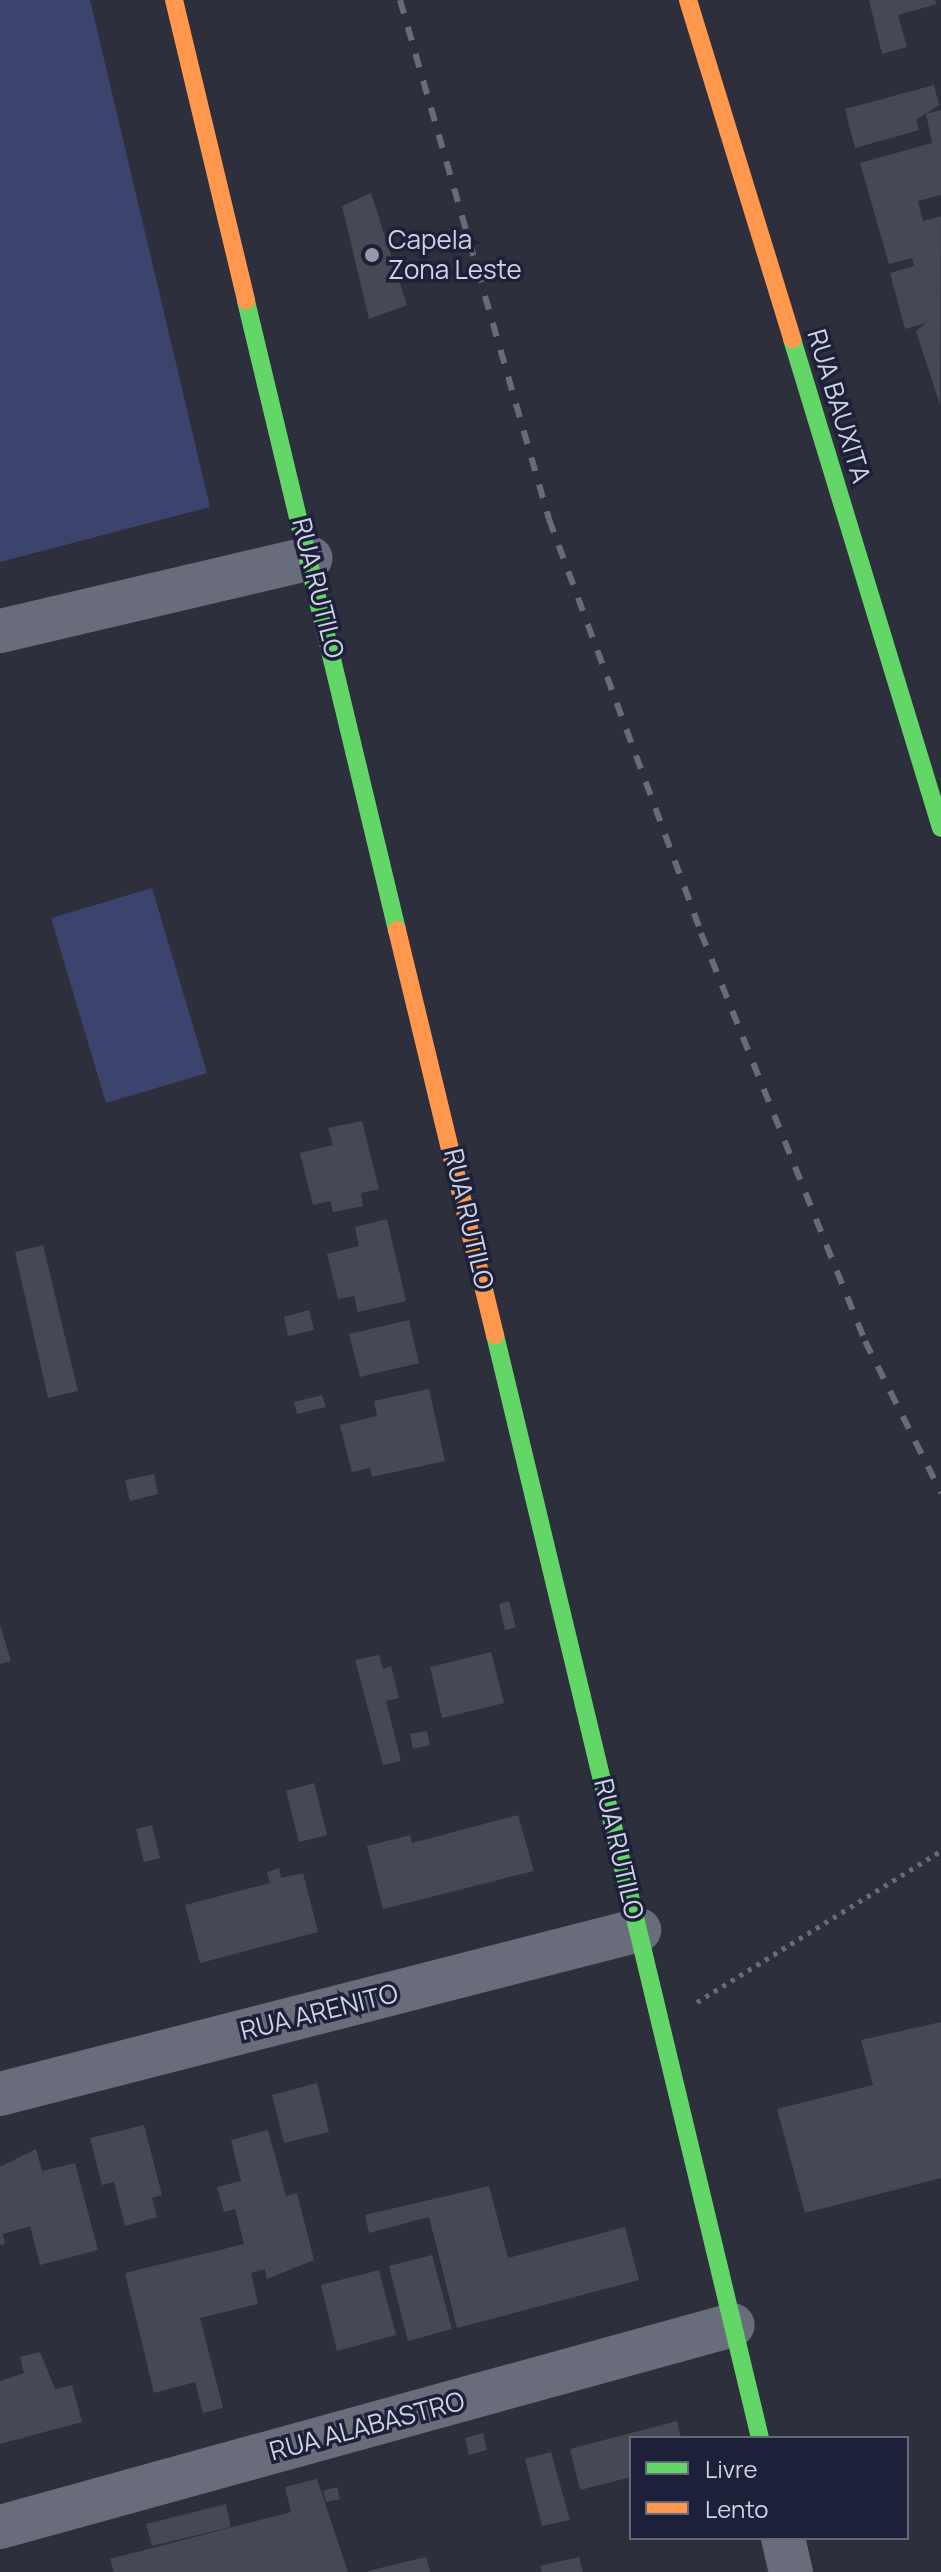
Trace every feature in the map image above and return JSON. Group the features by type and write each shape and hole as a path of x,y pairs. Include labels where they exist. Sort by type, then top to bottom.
{"street":[{"name":"RUA RUTILO","path":"174,0 311,558 760,2436"},
{"name":"RUA BAUXITA","path":"688,0 941,828"},
{"path":"0,631 311,558"},
{"name":"RUA ARENITO","path":"0,2094 639,1930"},
{"name":"RUA ALABASTRO","path":"0,2527 733,2325"},
{"path":"783,2540 791,2572"}],"path":[{"path":"662,2024 941,1851"}],"shaded area":[{"path":"0,0 90,0 210,507 0,562"},
{"path":"152,888 207,1073 106,1103 51,918"}],"building":[{"path":"869,0 935,0 937,4 898,15 907,47 882,54"},
{"path":"934,85 939,105 916,120 919,130 855,148 845,109"},
{"path":"941,110 941,195 918,201 923,221 941,216 940,405 916,331 926,323 905,329 890,273 914,266 912,258 889,264 860,163 932,143 926,114"},
{"name":"Capela Zona Leste","path":"371,193 407,305 369,319 342,206"},
{"path":"362,1121 379,1189 361,1193 363,1206 333,1212 330,1201 313,1205 300,1153 333,1145 328,1128"},
{"path":"387,1219 406,1301 358,1312 354,1296 338,1299 327,1254 359,1246 355,1227"},
{"path":"43,1245 78,1391 48,1398 15,1252"},
{"path":"309,1310 314,1330 288,1336 284,1317"},
{"path":"409,1320 419,1363 360,1377 349,1334"},
{"path":"429,1389 445,1461 372,1477 370,1468 352,1472 340,1425 377,1416 374,1401"},
{"path":"322,1395 326,1407 297,1414 294,1402"},
{"path":"154,1474 158,1494 130,1501 125,1480"},
{"path":"509,1601 516,1627 505,1630 499,1604"},
{"path":"0,1625 11,1661 0,1664"},
{"path":"491,1652 504,1703 442,1718 430,1667"},
{"path":"379,1655 383,1669 391,1666 399,1698 386,1701 401,1761 383,1765 355,1660"},
{"path":"427,1731 430,1745 413,1749 410,1734"},
{"path":"314,1783 327,1835 299,1842 286,1791"},
{"path":"518,1815 534,1871 383,1909 367,1846 410,1835 412,1843"},
{"path":"152,1825 160,1858 144,1862 136,1829"},
{"path":"279,1868 281,1878 303,1873 318,1932 200,1963 185,1905 270,1883 267,1872"},
{"path":"941,2022 941,2178 805,2213 777,2109 873,2085 861,2040"},
{"path":"317,2083 329,2132 284,2143 272,2095"},
{"path":"144,2125 162,2195 152,2198 157,2217 125,2226 114,2182 102,2185 90,2138"},
{"path":"268,2130 286,2196 297,2193 314,2260 267,2279 265,2269 251,2273 258,2304 200,2318 223,2408 203,2413 195,2382 154,2393 125,2273 244,2244 235,2209 224,2212 217,2187 241,2181 231,2140"},
{"path":"36,2149 42,2171 75,2163 98,2250 40,2265 30,2226 3,2234 5,2244 0,2245 0,2167"},
{"path":"489,2186 508,2258 625,2227 639,2280 457,2328 429,2217 369,2233 365,2215"},
{"path":"432,2255 452,2329 408,2341 389,2266"},
{"path":"379,2270 396,2335 337,2351 321,2285"},
{"path":"40,2352 55,2389 72,2385 82,2422 0,2444 0,2381 24,2373 20,2357"},
{"path":"677,2421 681,2436 629,2436 629,2478 580,2490 570,2449"},
{"path":"483,2433 487,2450 469,2455 465,2438"},
{"path":"551,2452 570,2520 542,2526 525,2459"},
{"path":"317,2479 348,2572 114,2572 110,2559 291,2512 285,2487"},
{"path":"337,2487 340,2499 326,2502 323,2491"},
{"path":"226,2504 231,2527 152,2546 146,2524"},
{"path":"426,2557 430,2572 368,2572 368,2571"},
{"path":"579,2557 583,2572 542,2572 540,2566"}],"railway":[{"path":"400,0 549,519 701,933 865,1341 941,1493"}],"traffic: fast":[{"path":"246,301 397,930"},
{"path":"792,339 941,828"},
{"path":"495,1335 760,2436"}],"traffic: slow":[{"path":"174,0 246,301"},
{"path":"688,0 792,339"},
{"path":"397,930 495,1335"}],"place":[{"name":"Capela Zona Leste","path":"372,255"}]}
